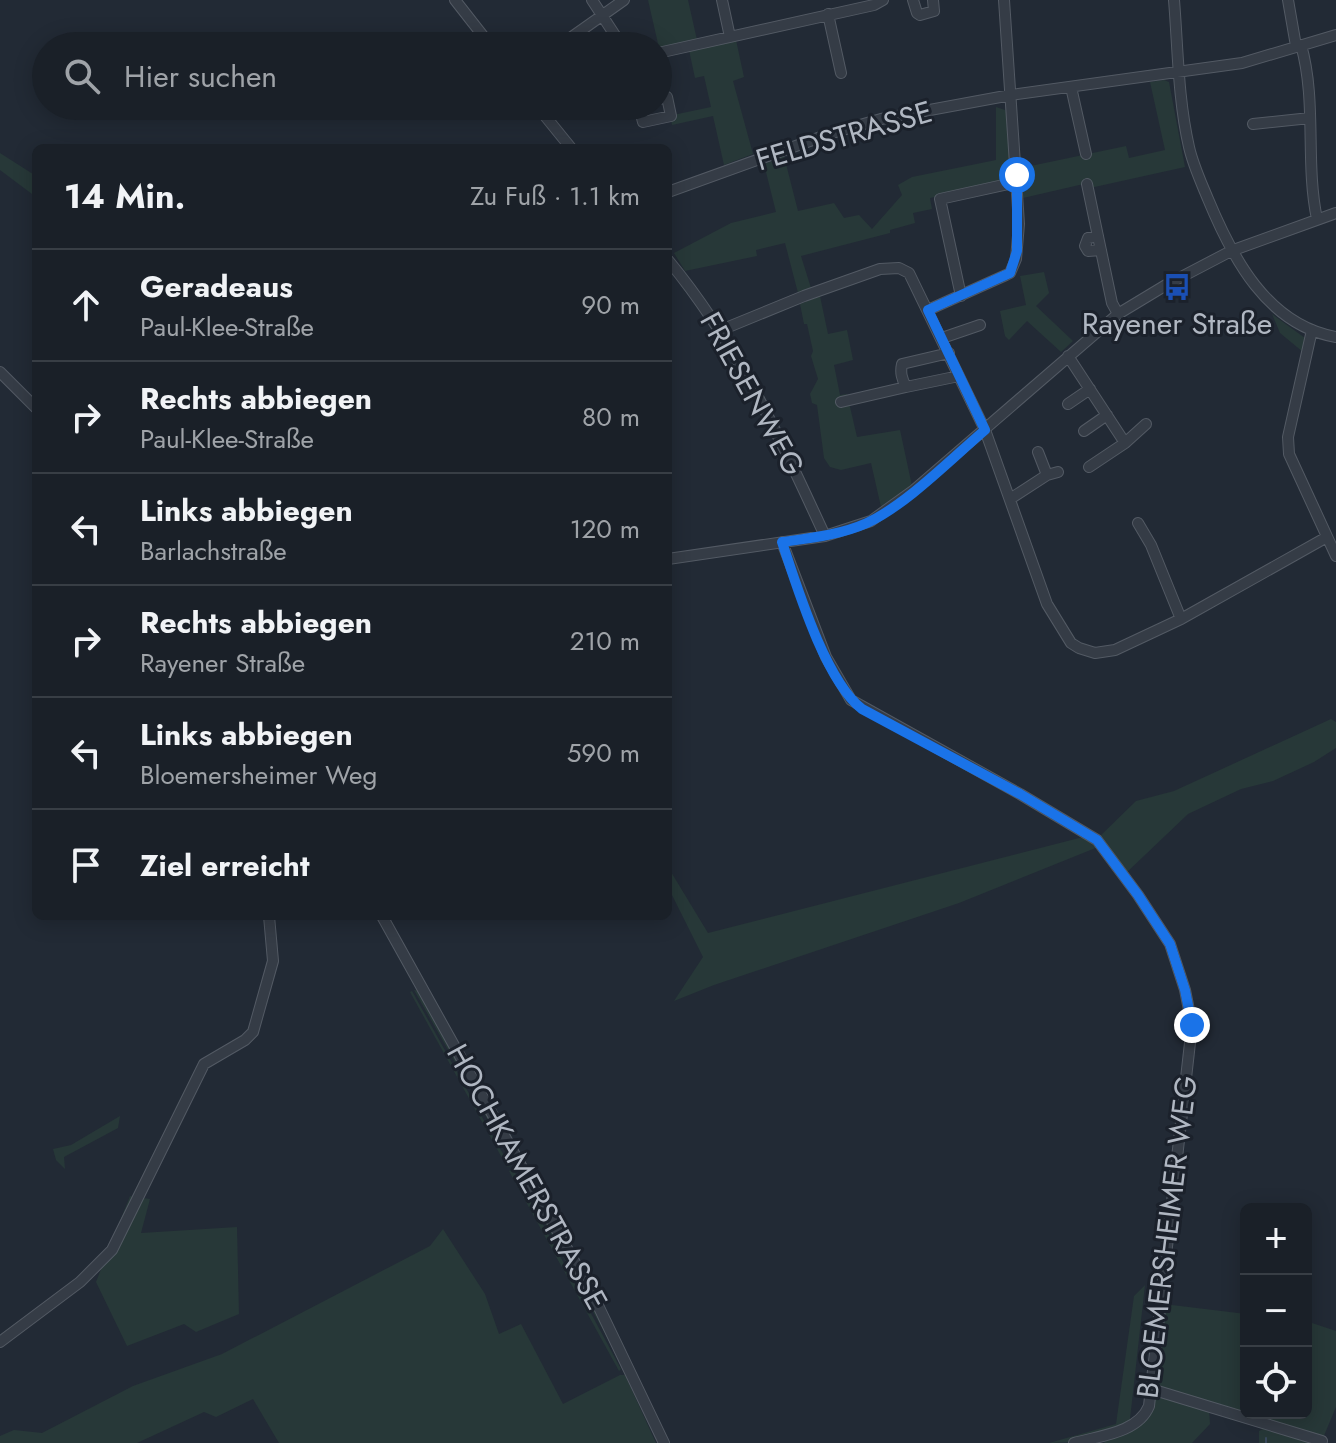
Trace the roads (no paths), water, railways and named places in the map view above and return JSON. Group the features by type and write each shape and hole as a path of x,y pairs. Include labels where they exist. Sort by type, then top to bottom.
{"street":[{"path":"592,0 613,32"},
{"path":"579,32 624,0"},
{"path":"722,0 730,37"},
{"path":"672,50 874,5 883,0"},
{"path":"913,0 920,15 934,11 933,0"},
{"path":"928,310 1010,273 1017,251 1017,182 1004,0"},
{"path":"1174,0 1184,116 1193,161 1231,251 1257,288 1293,320 1336,337"},
{"path":"1288,0 1308,78 1317,219"},
{"path":"459,1 481,32"},
{"path":"828,14 841,73"},
{"name":"FELDSTRASSE","path":"672,191 832,133 881,119 1011,95 1242,63 1336,35"},
{"path":"1071,87 1086,154"},
{"path":"1253,124 1310,118"},
{"path":"548,120 568,144"},
{"path":"961,296 940,199 1017,182"},
{"path":"1087,184 1098,236 1088,238 1085,246 1091,252 1101,250 1112,303 1118,314"},
{"path":"672,558 825,536 860,526 883,514 1118,314 1231,251 1336,213"},
{"name":"FRIESENWEG","path":"672,265 721,330 746,370 825,536"},
{"path":"721,330 880,269 899,268 909,273 985,430 1047,604 1071,643 1079,648 1095,653 1115,650 1181,619 1327,537"},
{"path":"942,338 980,325"},
{"path":"1312,330 1288,437 1289,454 1336,556"},
{"path":"906,387 900,370 902,364 949,353"},
{"path":"1068,356 1125,443"},
{"path":"0,372 32,404"},
{"path":"841,402 959,376"},
{"path":"1068,404 1090,389"},
{"path":"1084,431 1107,415"},
{"path":"1089,467 1125,443 1146,424"},
{"path":"1010,499 1052,474 1038,452"},
{"path":"1138,523 1151,545 1181,619"},
{"name":"BLOEMERSHEIMER WEG","path":"782,542 826,657 851,700 1097,840 1170,944 1185,990 1192,1025 1151,1389 1145,1415 1136,1424 1074,1443"},
{"path":"0,1342 80,1282 112,1250 204,1064 253,1032 273,961 269,920"},
{"name":"HOCHKAMERSTRASSE","path":"384,920 600,1308 664,1443"},
{"path":"1151,1389 1322,1441"}],"waterway":[{"path":"1266,1438 1266,1443"}],"place":[{"name":"Rayener Straße","path":"1177,287"}]}
